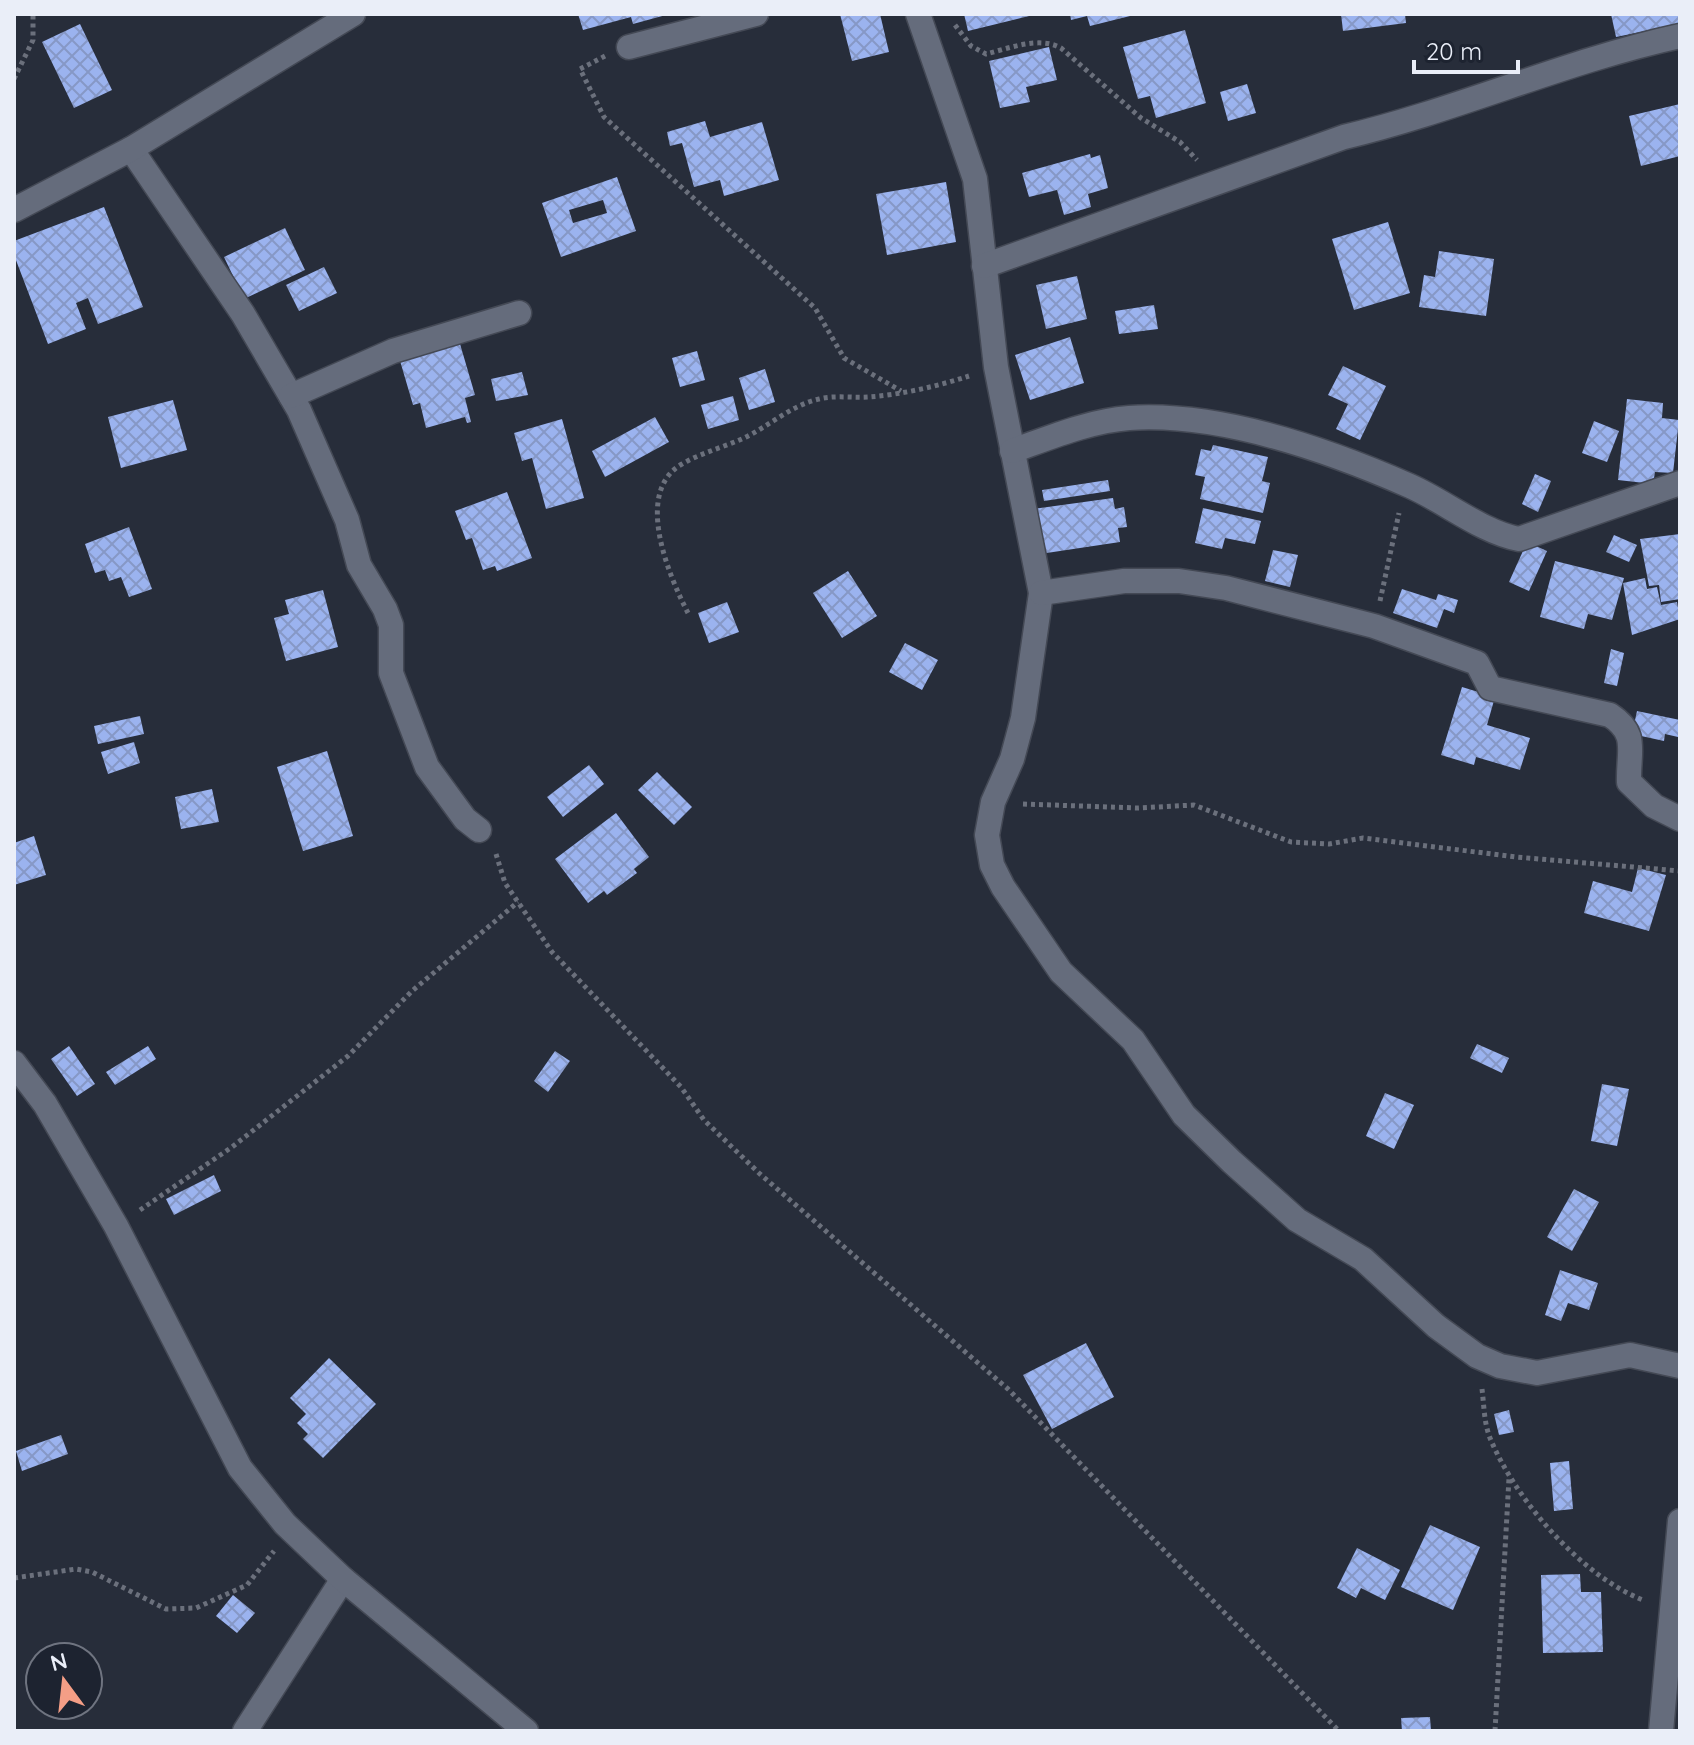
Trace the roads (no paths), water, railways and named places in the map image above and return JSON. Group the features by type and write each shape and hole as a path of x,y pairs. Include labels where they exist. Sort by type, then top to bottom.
{"street":[{"path":"14,210 131,149 353,14"},
{"path":"629,47 756,14"},
{"path":"918,14 975,179 996,367 1041,593 1023,718 1012,759 993,802 987,835 992,865 1003,887 1061,972 1133,1040 1184,1115 1297,1220 1363,1259 1436,1326 1477,1356 1500,1366 1537,1373 1630,1355 1680,1366"},
{"path":"984,266 1344,137 1393,125 1621,49 1680,36"},
{"path":"131,149 227,290 291,396 347,520 359,565 391,625 391,673 427,767 465,819 479,830"},
{"path":"291,396 393,351 519,313"},
{"path":"1012,451 1068,431 1127,418 1180,418 1235,428 1304,447 1412,487 1519,539 1680,483"},
{"path":"1041,593 1124,581 1179,581 1226,588 1374,626 1477,663 1490,688 1610,715 1624,724 1629,733 1629,782 1654,806 1680,819"},
{"path":"14,1063 45,1104 116,1226 240,1468 290,1530 343,1579 526,1731"},
{"path":"1661,1731 1680,1521"},
{"path":"245,1731 343,1579"}]}
